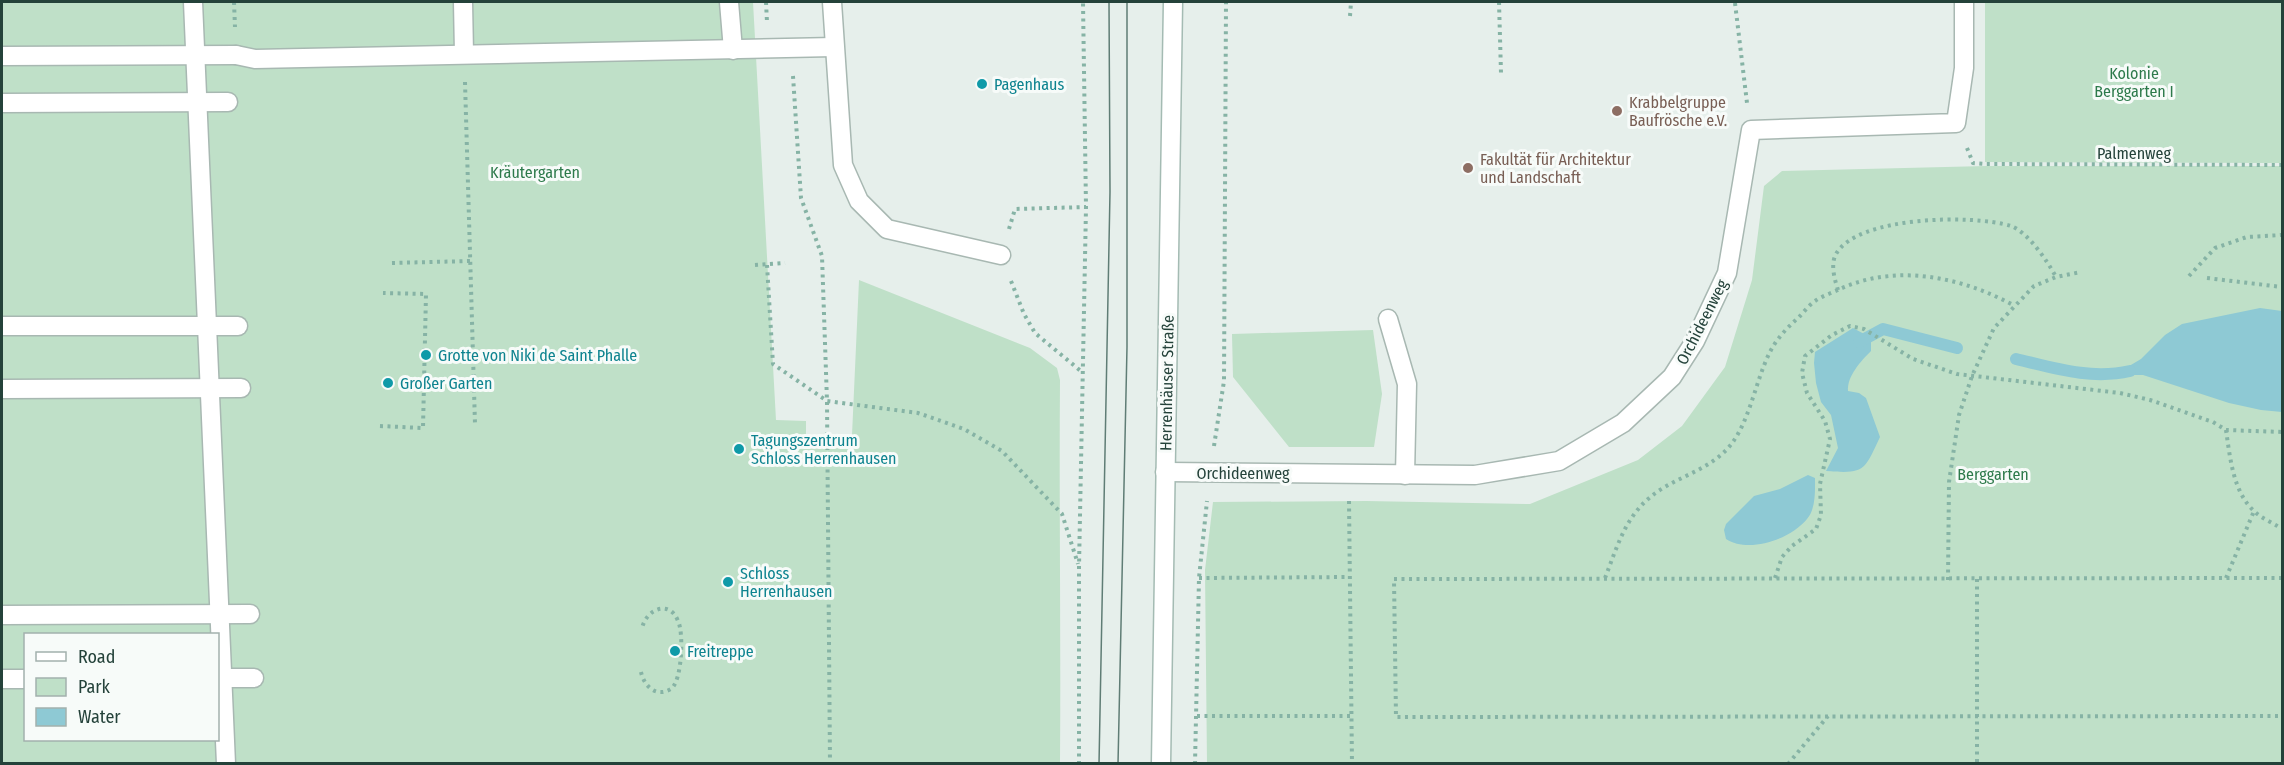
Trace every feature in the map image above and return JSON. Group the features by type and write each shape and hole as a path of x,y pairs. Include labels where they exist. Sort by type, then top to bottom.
{"street":[{"path":"193,2 220,678 226,764"},
{"path":"463,2 464,54"},
{"path":"729,2 733,50"},
{"path":"832,2 843,165 859,201 887,230 1001,255"},
{"name":"Herrenhäuser Straße","path":"1161,764 1173,2"},
{"path":"1751,130 1956,123 1964,68 1964,2"},
{"path":"2,56 236,55 255,59 834,47"},
{"path":"2,103 228,102"},
{"name":"Orchideenweg","path":"1165,472 1475,475 1559,461 1623,423 1672,377 1695,341 1727,273 1751,130"},
{"path":"1388,319 1407,384 1405,475"},
{"path":"2,326 238,326"},
{"path":"2,389 241,388"},
{"path":"2,615 250,614"},
{"path":"220,678 254,678"},
{"path":"2,679 24,679"}],"path":[{"path":"766,2 768,49 793,74 801,198 822,256 827,401 830,764"},
{"path":"1079,764 1079,567 1086,207 1083,2"},
{"path":"1196,764 1199,578 1210,472 1224,381 1226,2"},
{"path":"1350,2 1350,16"},
{"path":"1499,2 1501,73"},
{"path":"1735,3 1751,130"},
{"path":"464,54 475,424"},
{"name":"Palmenweg","path":"1973,164 2283,165"},
{"path":"1083,373 1035,333 1024,314 1001,255 1016,209 1086,207"},
{"path":"1838,290 1834,274 1834,256 1845,242 1905,222 1943,219 2013,226 2042,252 2056,277"},
{"path":"2189,276 2215,248 2247,237 2283,235"},
{"path":"392,263 470,261"},
{"path":"755,265 785,263"},
{"path":"767,265 773,364 827,401 918,413 964,429 1002,451 1062,514 1079,567"},
{"path":"1948,580 1949,482 1959,415 1972,376 1994,328 2034,286 2056,277 2081,272"},
{"path":"1605,578 1628,522 1648,498 1722,454 1740,432 1760,374 1772,349 1787,328 1816,300 1874,278 1903,274 1964,283 2015,306"},
{"path":"2207,278 2283,287"},
{"path":"380,426 423,428 426,305 426,294 383,293"},
{"path":"1775,578 1782,557 1792,546 1816,529 1821,515 1820,484 1830,439 1825,421 1808,393 1802,373 1805,356 1832,335 1850,326 1864,329 1913,359 1957,374 2120,393 2150,400 2213,422 2226,430 2283,432"},
{"path":"2226,430 2231,464 2241,492 2254,511 2279,527 2283,526"},
{"path":"1349,501 1352,764"},
{"path":"2226,578 2254,511"},
{"path":"1199,578 1349,578"},
{"path":"2283,578 1394,579 1396,717 2283,716"},
{"path":"1977,579 1977,764"},
{"path":"642,628 644,618 651,612 661,609 670,612 678,619 681,628 682,650 679,680 668,691 660,692 650,689 643,682 642,672"},
{"path":"1788,764 1828,715"},
{"path":"1197,716 1351,716"}],"green space":[{"name":"Großer Garten","path":"2,2 753,2 776,420 806,421 806,437 852,435 859,280 1030,348 1057,368 1060,380 1060,763 2,763"},
{"name":"Kolonie Berggarten I","path":"1985,2 2282,2 2282,163 1985,162"},
{"name":"Berggarten","path":"1986,166 2282,166 2282,763 1207,764 1205,570 1213,502 1366,501 1530,504 1638,460 1682,426 1725,367 1752,280 1764,186 1782,171"},
{"path":"1373,330 1382,394 1374,447 1289,447 1233,377 1232,334"}],"water":[{"path":"2260,308 2282,311 2282,412 2229,403 2143,375 2114,375 2141,359 2165,335 2182,324"},
{"path":"1853,328 1866,335 1871,334 1871,351 1852,374 1848,391 1859,393 1866,398 1880,437 1862,468 1849,472 1826,471 1838,448 1831,415 1821,402 1816,383 1815,352"},
{"path":"1808,475 1815,478 1814,499 1810,515 1800,526 1780,538 1758,545 1735,543 1726,539 1724,530 1726,524 1754,496 1780,489"}],"waterway":[{"path":"1859,342 1883,329 1957,348"},
{"path":"2016,359 2087,374 2130,371"}],"tram line":[{"path":"1099,764 1110,192 1109,2"},
{"path":"1118,764 1127,347 1127,2"}],"place":[{"name":"Pagenhaus","path":"982,84"},
{"name":"Krabbelgruppe Baufrösche e.V.","path":"1617,111"},
{"name":"Fakultät für Architektur und Landschaft","path":"1468,168"},
{"name":"Grotte von Niki de Saint Phalle","path":"426,355"},
{"name":"Großer Garten","path":"388,383"},
{"name":"Tagungszentrum Schloss Herrenhausen","path":"739,449"},
{"name":"Schloss Herrenhausen","path":"728,582"},
{"name":"Freitreppe","path":"675,651"}],"park label":[{"name":"Kräutergarten","path":"535,172"}]}
